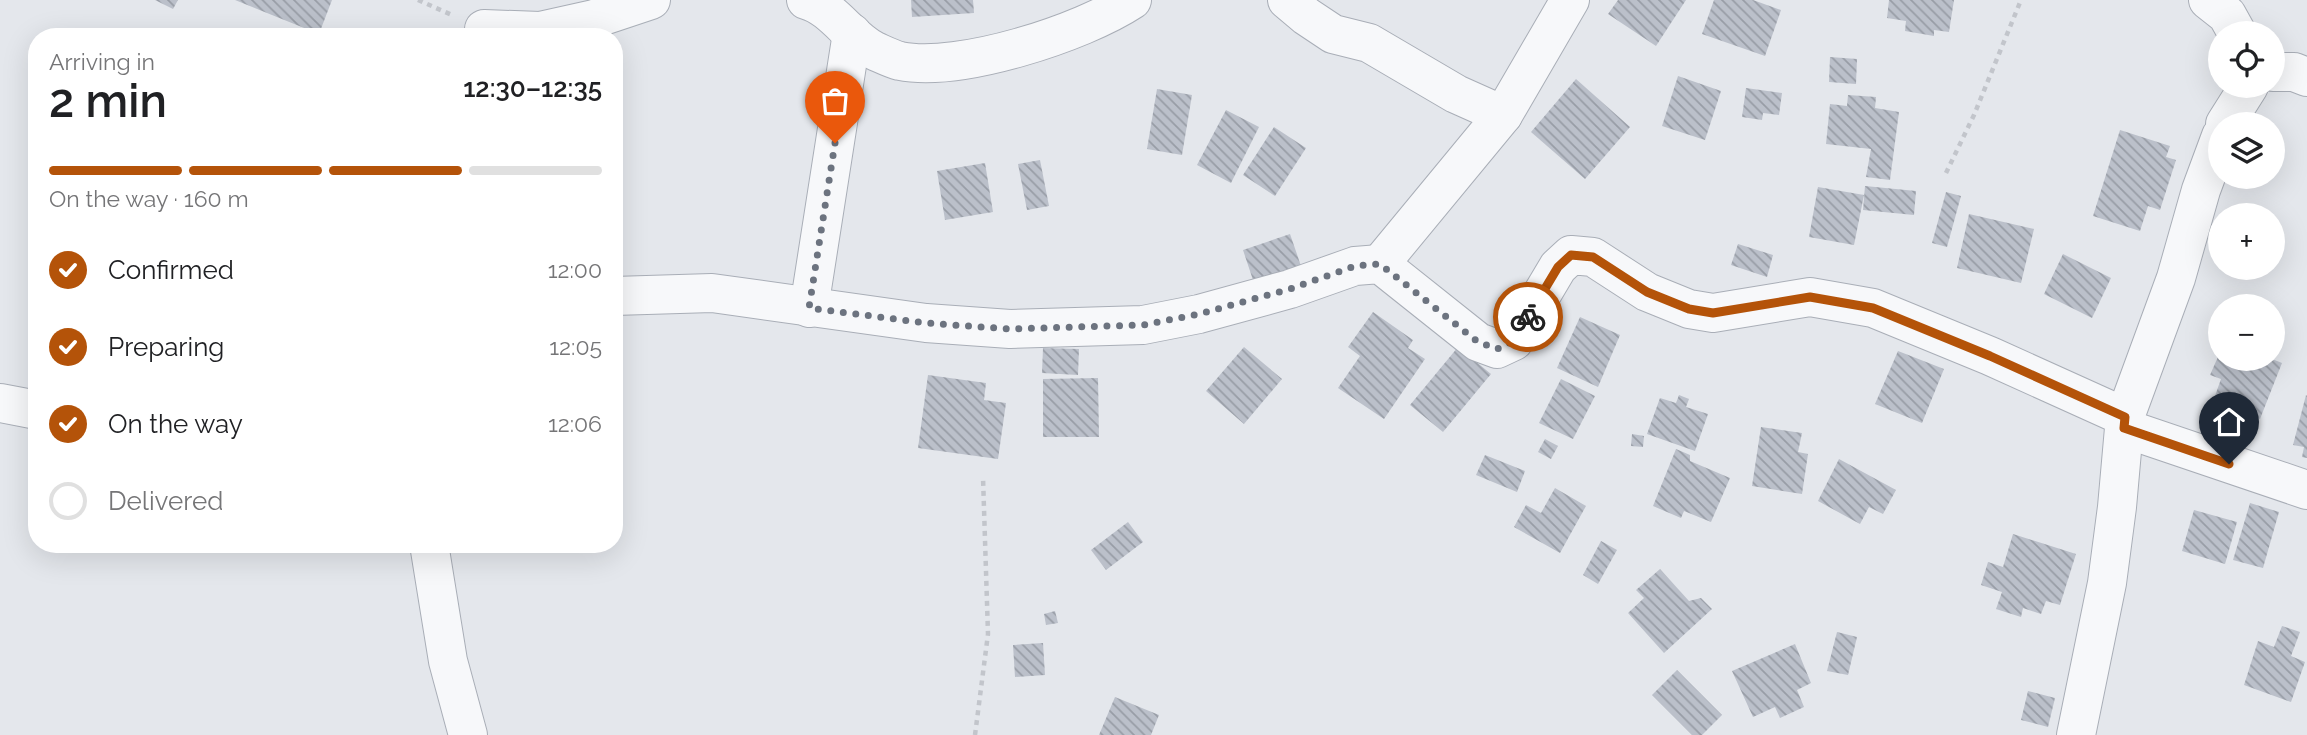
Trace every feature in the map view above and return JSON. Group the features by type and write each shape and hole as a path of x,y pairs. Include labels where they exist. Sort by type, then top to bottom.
{"street":[{"path":"562,28 651,0"},
{"path":"806,0 831,14 872,50 899,61 933,62 988,55 1061,34 1099,19 1132,0"},
{"path":"1287,0 1334,34 1369,43 1456,94 1503,115"},
{"path":"1380,264 1503,115 1570,0"},
{"path":"2208,0 2227,15 2230,21"},
{"path":"485,22 513,28"},
{"path":"809,308 852,33"},
{"path":"2285,72 2307,77"},
{"path":"2076,735 2107,583 2124,423 2176,278 2208,171"},
{"path":"623,296 712,293 926,323 1010,329 1143,325 1290,289 1355,266 1380,264 1478,342 1497,349 1514,341 1558,267 1571,255 1593,257 1647,292 1689,309 1713,313 1810,297 1873,308 1990,356 2124,423 2307,490"},
{"path":"0,403 28,408"},
{"path":"430,553 447,661 468,735"}],"path":[{"path":"1946,173 1974,115 2021,0"},
{"path":"975,735 988,634 983,477"}],"building":[{"path":"155,0 178,0 173,9"},
{"path":"235,0 332,0 321,28 304,28"},
{"path":"911,0 973,0 974,13 912,17"},
{"path":"1618,0 1686,0 1656,46 1608,14"},
{"path":"1714,0 1753,0 1781,10 1765,56 1702,34"},
{"path":"1889,0 1954,0 1949,32 1934,30 1934,36 1905,31 1906,21 1887,18"},
{"path":"1830,57 1857,59 1856,84 1829,82"},
{"path":"1678,76 1721,91 1705,140 1662,126"},
{"path":"1576,79 1630,127 1585,179 1531,132"},
{"path":"1746,88 1782,93 1779,115 1763,113 1762,120 1742,117"},
{"path":"1157,89 1192,95 1182,155 1147,149"},
{"path":"1848,95 1876,97 1875,108 1899,112 1890,180 1866,177 1871,149 1826,144 1830,104 1847,106"},
{"path":"1226,110 1259,127 1231,183 1197,165"},
{"path":"1274,127 1306,148 1275,196 1243,175"},
{"path":"2120,130 2170,146 2166,157 2176,160 2160,210 2148,206 2140,231 2093,216"},
{"path":"1040,160 1049,206 1027,210 1018,164"},
{"path":"985,163 993,212 945,220 937,171"},
{"path":"1865,186 1916,191 1914,215 1863,210"},
{"path":"1818,187 1864,195 1854,245 1809,237"},
{"path":"1946,192 1961,196 1947,247 1932,243"},
{"path":"1969,214 2034,229 2021,283 1957,268"},
{"path":"1290,234 1301,266 1254,283 1243,250"},
{"path":"1738,244 1773,255 1767,277 1731,265"},
{"path":"2063,254 2111,278 2092,318 2044,294"},
{"path":"1373,312 1413,340 1408,348 1425,359 1384,419 1338,388 1360,356 1348,347"},
{"path":"1580,317 1620,335 1598,387 1557,368"},
{"path":"1244,347 1282,379 1244,424 1206,391"},
{"path":"1458,347 1491,374 1443,432 1410,405"},
{"path":"1043,348 1079,349 1078,375 1042,373"},
{"path":"1898,351 1944,369 1922,423 1875,404"},
{"path":"2212,371 2279,371 2260,419 2250,415 2247,424 2210,410 2221,379 2210,375"},
{"path":"928,375 986,383 984,400 1006,403 998,459 918,448"},
{"path":"1098,378 1099,437 1043,437 1043,379"},
{"path":"1561,379 1595,396 1573,439 1539,423"},
{"path":"1679,395 1689,399 1686,407 1708,414 1695,451 1647,434 1660,398 1676,403"},
{"path":"2306,395 2307,458 2302,457 2304,447 2293,445"},
{"path":"1761,427 1802,433 1798,452 1808,454 1802,494 1752,486"},
{"path":"1632,434 1644,436 1643,447 1631,446"},
{"path":"1545,439 1558,446 1551,459 1538,452"},
{"path":"1676,449 1690,455 1690,461 1730,478 1711,522 1684,511 1681,518 1653,506"},
{"path":"1485,455 1525,471 1517,492 1476,475"},
{"path":"1839,459 1896,490 1883,514 1869,507 1860,524 1818,501"},
{"path":"1555,488 1586,506 1560,553 1514,527 1526,505 1541,513"},
{"path":"2250,503 2279,512 2263,568 2233,560"},
{"path":"2194,510 2237,522 2225,564 2182,551"},
{"path":"1128,522 1143,542 1106,570 1091,550"},
{"path":"2013,534 2076,554 2060,605 2046,601 2041,614 2023,608 2021,617 1996,609 2002,592 1981,585 1988,562 2003,567"},
{"path":"1601,541 1617,550 1598,584 1583,575"},
{"path":"1660,569 1689,601 1701,598 1712,609 1664,653 1628,613 1644,598 1636,590"},
{"path":"1055,611 1058,623 1046,625 1044,614"},
{"path":"2282,626 2300,632 2291,656 2305,662 2291,702 2244,685 2258,641 2274,647"},
{"path":"1837,632 1857,637 1848,675 1827,671"},
{"path":"1043,643 1045,675 1015,677 1013,645"},
{"path":"1795,644 1811,683 1797,690 1804,707 1780,718 1775,707 1753,717 1732,671"},
{"path":"1677,670 1722,715 1702,735 1692,735 1652,695"},
{"path":"2028,691 2055,698 2048,727 2021,720"},
{"path":"1115,697 1159,715 1151,735 1099,735"}],"way so far":[{"path":"835,143 809,308 926,323 1010,329 1143,325 1199,314 1290,289 1355,266 1380,264 1478,342 1497,349 1514,341 1528,317"}],"route":[{"path":"1528,317 1558,267 1571,255 1593,257 1647,292 1689,309 1713,313 1810,297 1873,308 1990,356 2125,417 2124,428 2229,464"}]}
